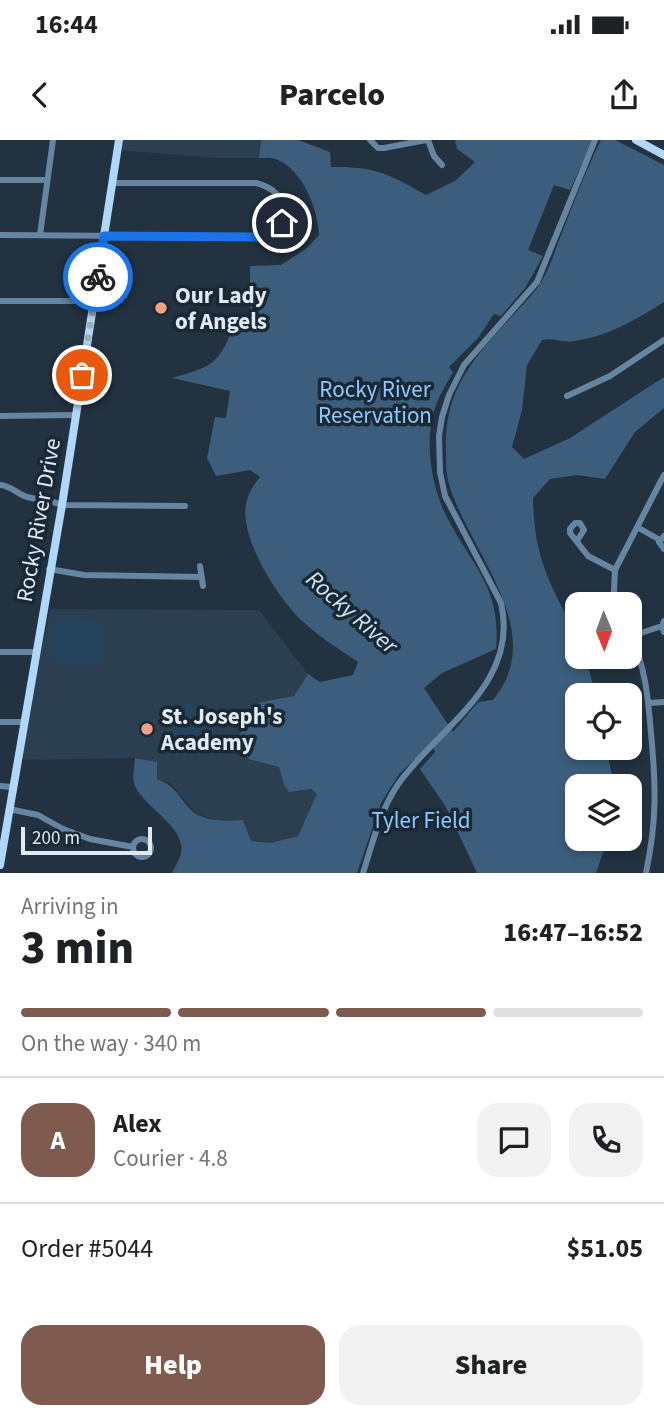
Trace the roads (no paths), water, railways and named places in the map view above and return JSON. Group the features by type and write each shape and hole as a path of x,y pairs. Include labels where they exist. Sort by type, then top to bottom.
{"main road":[{"name":"Rocky River Drive","path":"0,865 62,505 119,140"},
{"path":"636,140 664,155"}],"street":[{"path":"40,234 53,140"},
{"path":"370,140 373,145 384,149 427,140 433,156 442,165"},
{"path":"363,873 383,810 400,783 420,758 478,698 495,667 505,619 493,586 445,496 440,472 439,436 442,417 449,395 464,365 537,282 595,140"},
{"path":"0,180 47,180"},
{"path":"0,235 258,237 275,230 282,223 285,214 280,196 270,187 256,183 112,183"},
{"path":"0,300 94,301"},
{"path":"567,396 610,376 664,340"},
{"path":"0,416 75,415"},
{"path":"614,592 615,570 664,475"},
{"path":"0,485 27,497 62,505 185,506"},
{"path":"637,527 662,538 659,544 664,550"},
{"path":"577,541 594,561 615,570"},
{"path":"200,566 203,586"},
{"path":"49,569 103,576 202,576"},
{"path":"642,631 663,626"},
{"path":"0,652 36,652"},
{"path":"642,663 649,703 656,797 656,822 646,873"},
{"path":"649,703 664,702"},
{"path":"0,722 24,722"},
{"path":"0,786 13,787"},
{"path":"9,809 37,816 90,839 133,847"}],"place":[{"name":"Our Lady of Angels","path":"161,308"},
{"name":"St. Joseph's Academy","path":"147,729"}],"park label":[{"name":"Rocky River Reservation","path":"375,402"},
{"name":"Tyler Field","path":"421,820"}],"water label":[{"name":"Rocky River","path":"352,612"}]}
